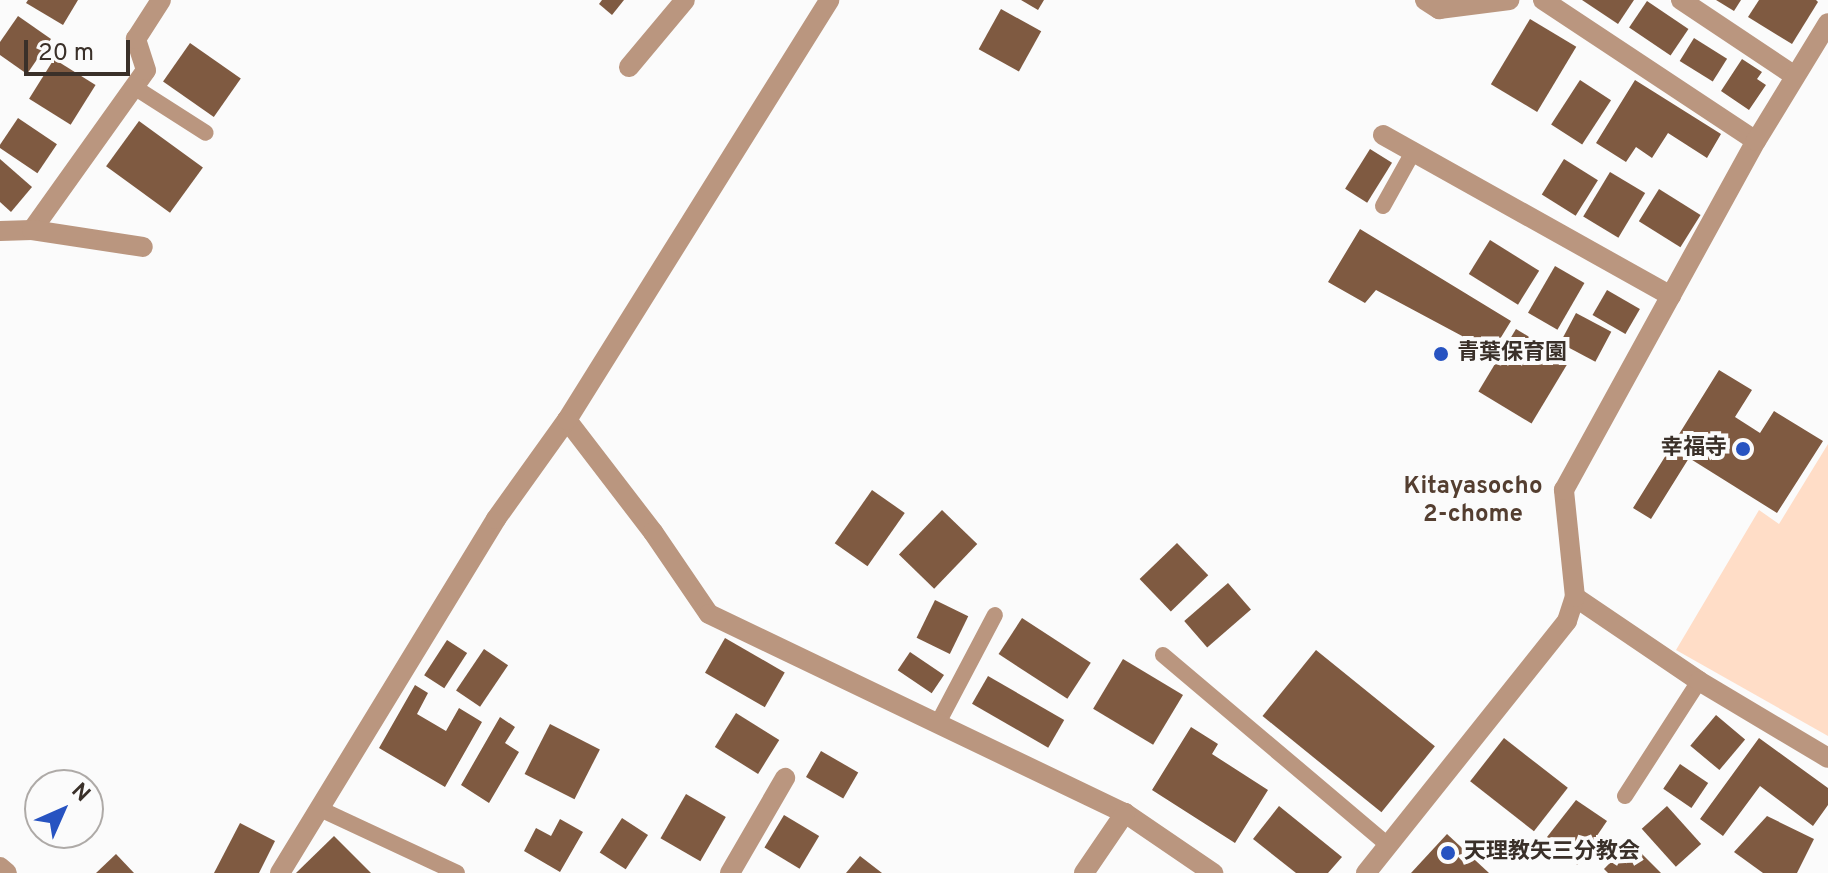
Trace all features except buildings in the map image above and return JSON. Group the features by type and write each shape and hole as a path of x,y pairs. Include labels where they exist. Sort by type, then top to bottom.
{"street":[{"path":"32,230 146,70 136,39 161,0"},
{"path":"629,67 685,0"},
{"path":"280,873 496,519 567,420 829,0"},
{"path":"1425,0 1439,9 1509,0"},
{"path":"1543,0 1756,141"},
{"path":"1681,0 1795,76"},
{"path":"1366,873 1567,621 1575,597 1564,490 1756,141 1828,23"},
{"path":"1383,135 1671,296"},
{"path":"0,231 32,230 143,247"},
{"path":"567,420 653,532 709,614 1125,813 1213,873"},
{"path":"1575,597 1699,681 1828,758"},
{"path":"730,873 785,778"},
{"path":"1084,873 1125,813"},
{"path":"0,867 7,873"}],"lane":[{"path":"134,87 206,133"},
{"path":"1383,206 1413,152"},
{"path":"938,723 995,615"},
{"path":"1163,655 1388,845"},
{"path":"1625,796 1699,681"},
{"path":"320,809 457,873"}],"shaded area":[{"path":"1828,444 1828,736 1676,650 1759,510 1779,524"}],"place":[{"name":"青葉保育園","path":"1441,354"},
{"name":"幸福寺","path":"1743,449"},
{"name":"天理教矢三分教会","path":"1448,853"}],"district":[{"name":"Kitayasocho 2-chome","path":"1473,502"}]}
